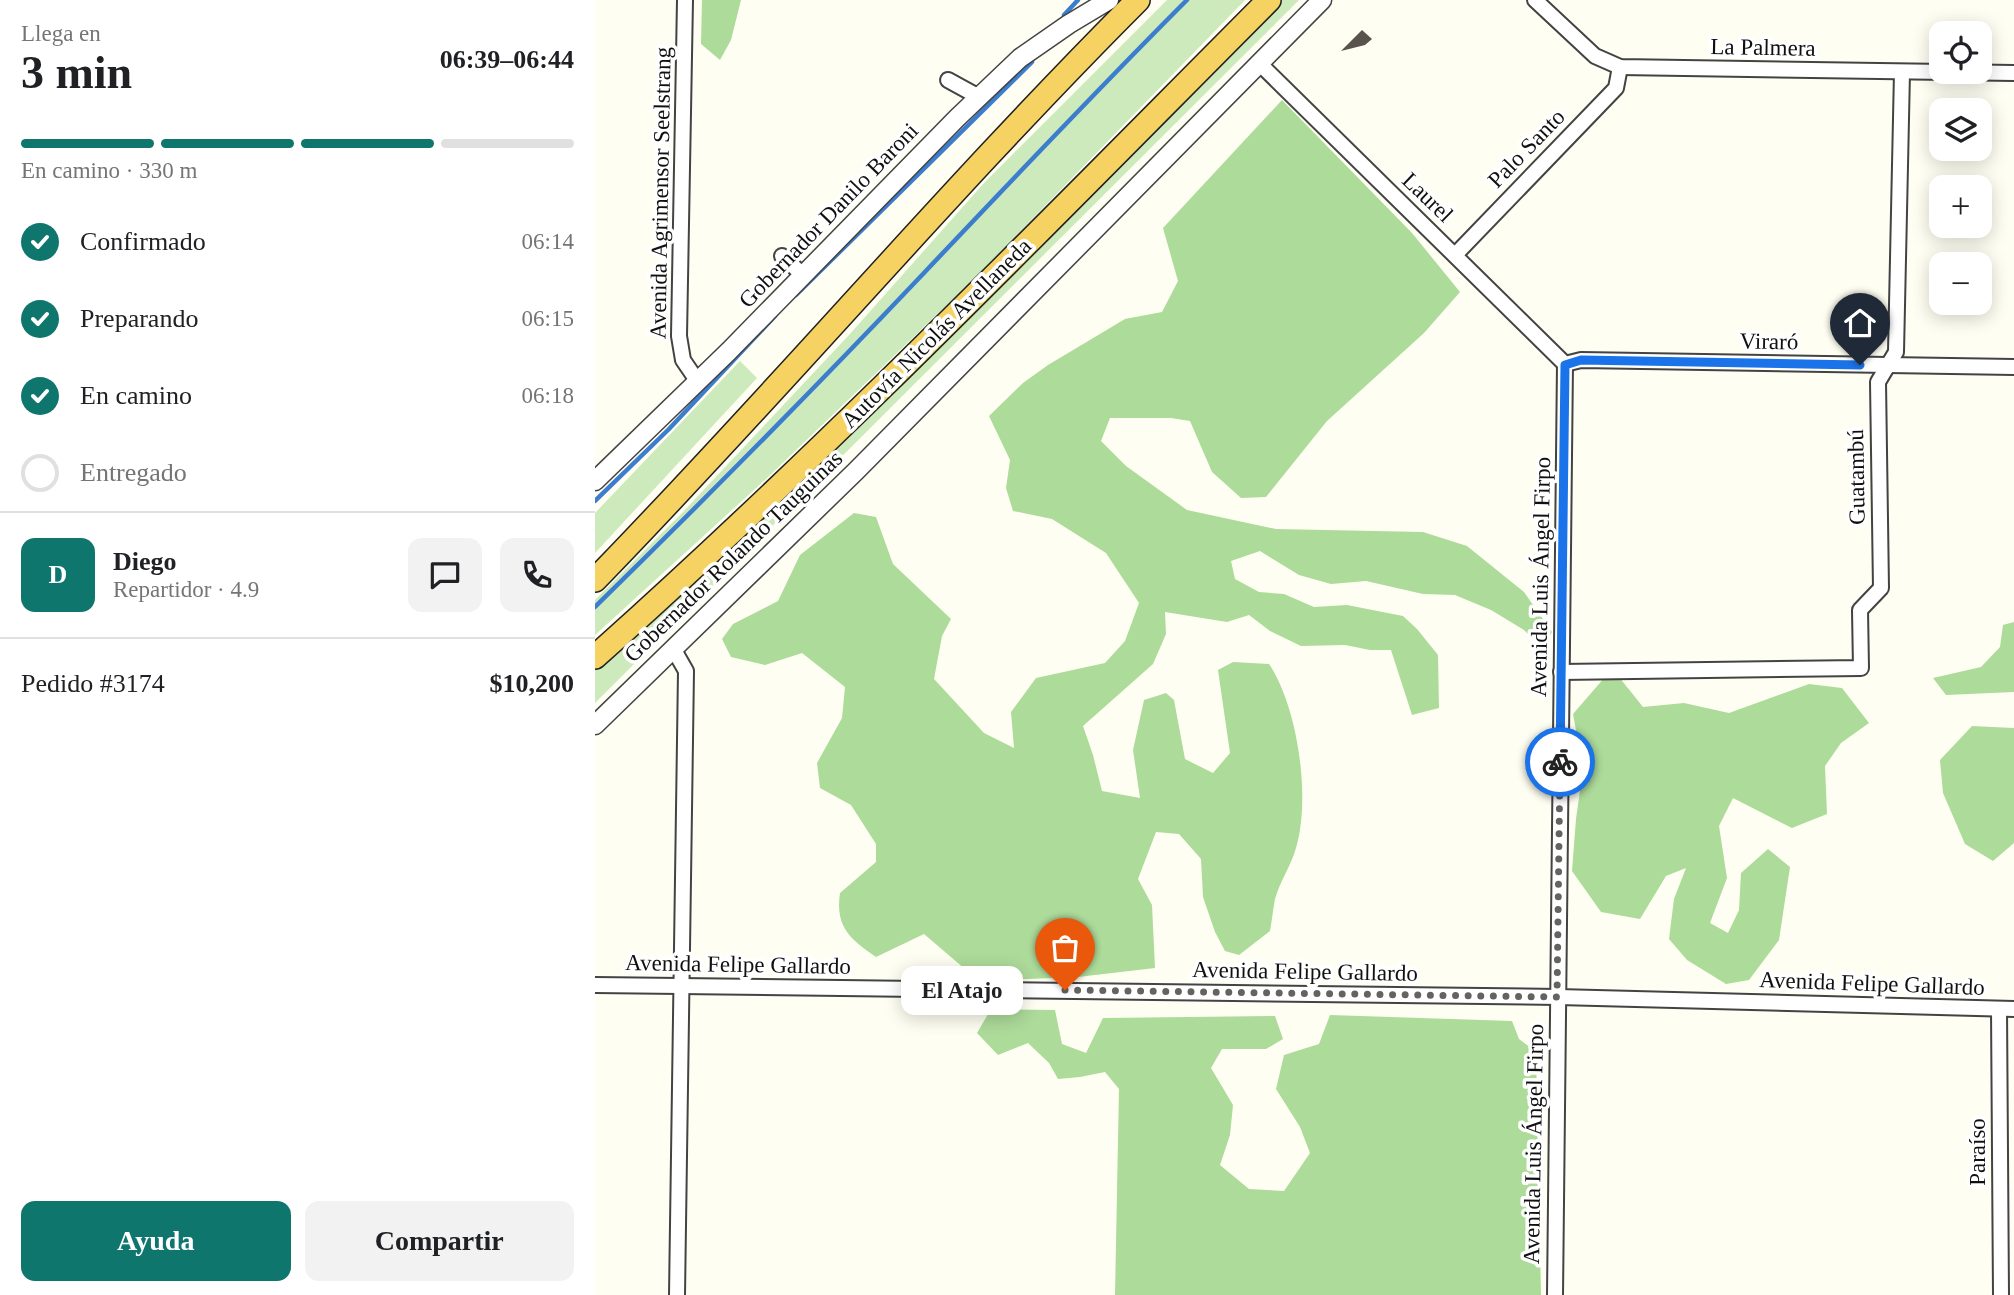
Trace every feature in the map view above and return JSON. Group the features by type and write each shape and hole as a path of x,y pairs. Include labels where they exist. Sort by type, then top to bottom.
{"highway":[{"path":"595,580 690,481 1045,93 1138,0"},
{"name":"Autovía Nicolás Avellaneda","path":"595,657 716,548 916,355 1269,0"}],"street":[{"name":"Avenida Agrimensor Seelstrang","path":"685,0 679,336 683,360 698,382"},
{"name":"Gobernador Danilo Baroni","path":"595,481 698,382 1020,58 1109,0"},
{"name":"Gobernador Rolando Tauguinas","path":"595,725 866,461 1322,0"},
{"name":"La Palmera","path":"1535,0 1595,56 1620,67 2014,73"},
{"name":"Laurel","path":"1259,63 1565,365"},
{"name":"Palo Santo","path":"1455,255 1616,88 1620,67"},
{"name":"Guatambú","path":"1561,672 1861,667 1860,610 1881,588 1878,382 1896,352 1902,72"},
{"path":"948,80 979,97"},
{"path":"782,256 803,275"},
{"name":"Viraró","path":"1565,365 1581,360 2014,367"},
{"name":"Avenida Luis Ángel Firpo","path":"1555,1295 1565,365"},
{"path":"674,650 686,671 677,1295"},
{"name":"Avenida Felipe Gallardo","path":"595,985 1557,997 2007,1009"},
{"name":"Paraíso","path":"2000,1295 2007,1009"}],"green space":[{"path":"702,0 741,0 731,40 720,60 701,44"},
{"path":"1167,0 1245,0 977,276 766,479 595,635 595,600 683,512 849,335 985,182"},
{"path":"1277,0 1299,0 595,703 595,667"},
{"path":"1282,100 1412,233 1460,292 1424,333 1327,421 1266,497 1241,498 1212,472 1190,421 1171,418 1110,418 1101,441 1126,466 1187,510 1276,529 1423,532 1467,546 1524,592 1552,632 1543,650 1524,630 1491,610 1455,595 1423,594 1366,581 1331,584 1299,575 1260,551 1231,561 1235,579 1259,592 1284,594 1314,607 1347,605 1403,616 1438,655 1439,708 1412,715 1391,650 1370,650 1345,645 1301,646 1270,631 1249,615 1227,622 1165,612 1166,634 1153,664 1083,726 1102,791 1140,798 1133,750 1144,700 1166,693 1174,700 1185,759 1213,773 1230,753 1218,670 1233,662 1269,664 1288,704 1302,779 1300,828 1296,848 1275,899 1270,931 1239,955 1225,951 1203,897 1201,859 1179,834 1156,832 1138,879 1152,905 1155,968 1078,977 979,981 924,934 876,957 846,931 839,905 840,893 876,862 876,844 851,805 820,788 817,763 842,718 845,687 802,653 765,665 731,657 722,639 733,624 778,601 800,555 854,513 876,517 893,564 951,619 942,636 934,679 984,733 1014,748 1011,712 1036,678 1105,663 1125,641 1139,603 1106,553 1052,519 1013,511 1006,488 1010,460 989,416 1023,383 1048,365 1125,319 1162,312 1178,281 1163,228"},
{"path":"740,361 757,378 595,553 595,513"},
{"path":"2014,622 2014,692 1946,695 1933,678 1981,667 2000,647 2003,625"},
{"path":"1605,677 1619,677 1643,707 1684,703 1729,713 1809,684 1842,688 1869,723 1841,743 1825,766 1827,814 1792,828 1733,798 1719,826 1727,878 1710,923 1728,933 1739,910 1741,873 1768,849 1790,867 1779,940 1749,980 1726,984 1687,960 1669,939 1674,899 1686,868 1666,876 1640,919 1601,912 1572,871 1583,769 1573,714"},
{"path":"1972,726 2014,728 2014,843 1993,861 1965,844 1943,793 1940,760"},
{"path":"991,1009 1055,1010 1062,1044 1086,1053 1103,1018 1275,1016 1283,1039 1266,1049 1222,1049 1211,1068 1233,1105 1230,1135 1220,1165 1249,1189 1284,1191 1310,1153 1300,1127 1276,1089 1284,1055 1319,1044 1330,1015 1512,1021 1519,1039 1536,1052 1541,1295 1115,1295 1119,1089 1105,1072 1058,1079 1049,1063 1028,1043 998,1055 977,1033"}],"building":[{"path":"1362,30 1372,39 1365,45 1341,51"}],"waterway":[{"path":"1064,15 1078,0"},
{"path":"595,607 801,401 1187,0"},
{"path":"796,295 1032,62"},
{"path":"595,501 669,429 775,316"}],"way so far":[{"path":"1065,990 1557,997 1560,762"}],"place":[{"name":"El Atajo","path":"1065,990"}],"route":[{"path":"1560,762 1565,365 1581,360 1860,365"}]}
